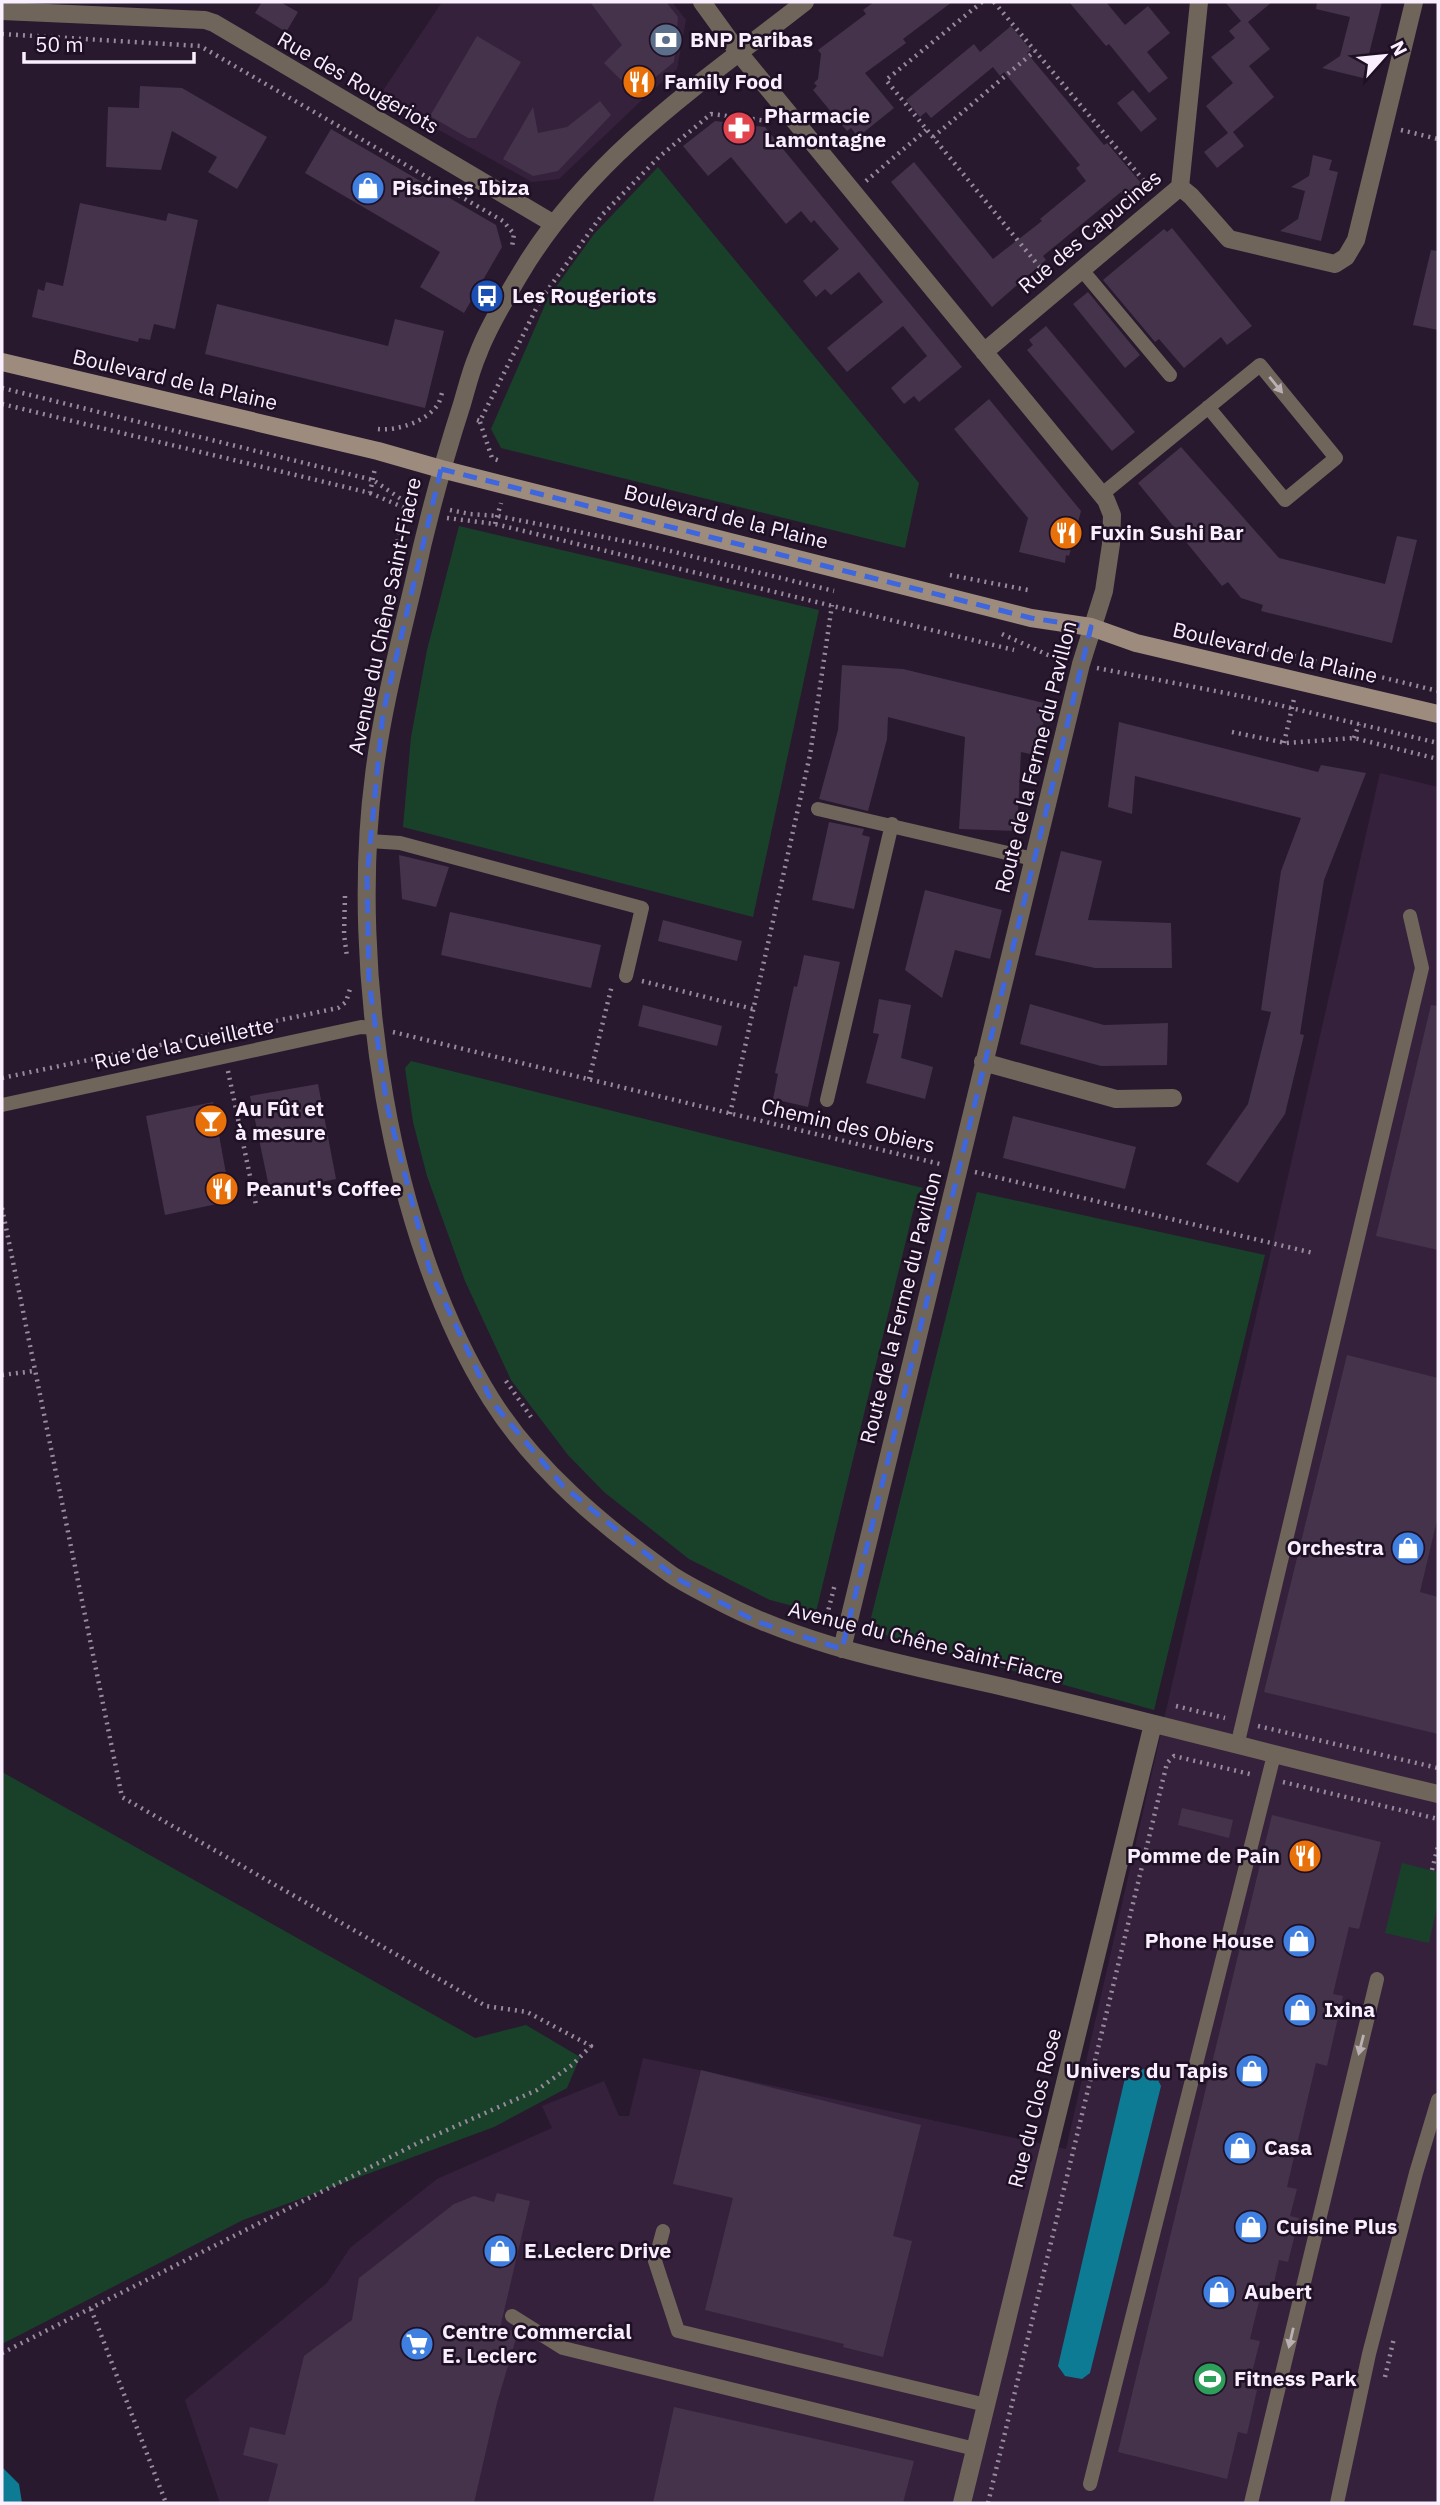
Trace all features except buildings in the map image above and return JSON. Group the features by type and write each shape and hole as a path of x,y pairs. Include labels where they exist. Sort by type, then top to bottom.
{"main road":[{"name":"Boulevard de la Plaine","path":"2,362 378,451 1031,618 1091,628 1136,643 1438,714"}],"street":[{"name":"Route de la Ferme du Pavillon","path":"702,2 739,53 1101,495 1112,516 1104,591 1081,664 842,1649"},
{"name":"Avenue du Chêne Saint-Fiacre","path":"805,2 693,86 639,132 554,224 528,263 479,350 441,469 383,713 373,781 367,876 369,982 387,1106 408,1201 429,1271 457,1335 492,1402 562,1486 615,1532 676,1578 755,1621 842,1649 1438,1794"},
{"name":"Rue des Capucines","path":"984,352 1180,187 1199,2"},
{"path":"1180,187 1229,239 1335,264 1346,257 1356,240 1414,2"},
{"name":"Rue des Rougeriots","path":"2,11 205,11 554,224"},
{"path":"983,1062 1116,1099 1173,1098"},
{"name":"Rue du Clos Rose","path":"962,2503 1153,1724"}],"lane":[{"path":"1082,270 1170,375"},
{"path":"1101,495 1259,365 1336,458 1284,500 1208,407"},
{"path":"818,809 1034,859"},
{"path":"827,1100 892,824"},
{"path":"369,842 400,844 642,908 626,976"},
{"path":"1237,1746 1422,968 1410,916"},
{"name":"Rue de la Cueillette","path":"2,1105 361,1027 376,1028"},
{"path":"1090,2483 1274,1755"},
{"path":"1251,2503 1377,1979"},
{"path":"1337,2503 1369,2354 1416,2173 1438,2101"},
{"path":"663,2231 655,2262 678,2331 986,2405"},
{"path":"512,2316 563,2348 975,2449"}],"path":[{"path":"982,2 886,80 1058,290"},
{"path":"994,2 1162,202"},
{"path":"2,34 200,46 503,221 514,234 511,251"},
{"path":"933,137 1035,51"},
{"path":"510,465 492,458 480,421 541,299 602,215 660,156 710,114 768,121 777,132"},
{"path":"1384,125 1438,139"},
{"path":"853,192 926,130"},
{"path":"383,430 401,428 437,406 447,380"},
{"path":"2,388 373,480 404,501 470,514 498,516 654,547 840,593"},
{"path":"2,404 370,493 378,451"},
{"path":"437,406 480,421"},
{"path":"383,617 404,508"},
{"path":"495,524 1014,650"},
{"path":"949,575 1028,590"},
{"path":"730,1114 810,755 832,606"},
{"path":"998,632 1048,655 1081,664 1292,708 1438,743"},
{"path":"1253,646 1438,691"},
{"path":"1284,743 1295,696 1307,699"},
{"path":"1351,722 1353,710"},
{"path":"1354,738 1359,724"},
{"path":"1233,732 1284,743 1354,738 1438,759"},
{"path":"345,893 344,934 347,959"},
{"path":"589,1080 615,974 753,1009"},
{"path":"2,1078 338,1008 346,1002 351,985"},
{"name":"Chemin des Obiers","path":"376,1028 1313,1253"},
{"path":"397,1033 397,1044"},
{"path":"225,1057 256,1205"},
{"path":"2,1208 122,1797 486,2006 527,2012 591,2046 572,2065 537,2090 420,2142 2,2353"},
{"path":"2,1375 34,1371"},
{"path":"503,1377 537,1426"},
{"path":"814,1620 846,1629"},
{"path":"1174,1706 1438,1768"},
{"path":"988,2503 1167,1763 1174,1756 1438,1819"},
{"path":"1432,1870 1438,1846"},
{"path":"91,2309 166,2503"}],"highlighted area":[{"path":"441,469 1031,618 1091,627 842,1649 755,1621 676,1578 563,1486 492,1402 430,1271 387,1106 369,982 367,876 383,713 431,506"}],"shaded area":[{"path":"442,2 672,2 686,20 677,69 559,179 532,182 432,126 382,92"},
{"path":"1380,773 1438,787 1438,2503 220,2503 185,2400 327,2283 350,2248 437,2179 552,2128 542,2106 604,2081 619,2116 629,2116 643,2058 1066,2149"}],"green space":[{"path":"658,167 919,483 905,548 501,448 491,429 548,298 594,234"},
{"path":"459,526 819,610 753,917 403,827 411,737 427,650"},
{"path":"411,1061 923,1188 917,1195 816,1612 770,1600 689,1559 604,1492 568,1455 511,1380 465,1281 427,1176 413,1122 405,1068"},
{"path":"977,1192 1265,1255 1154,1710 868,1630"},
{"path":"2,1772 475,2038 526,2025 580,2057 567,2088 494,2127 243,2220 2,2344"},
{"path":"1402,1863 1438,1872 1438,1903 1429,1943 1385,1933"}],"water":[{"path":"1146,2069 1156,2076 1161,2086 1090,2373 1082,2379 1065,2376 1058,2366 1125,2078 1134,2070"},
{"path":"2,2467 19,2484 22,2503 2,2503"}],"place":[{"name":"BNP Paribas","path":"666,40"},
{"name":"Family Food","path":"639,82"},
{"name":"Pharmacie Lamontagne","path":"739,128"},
{"name":"Piscines Ibiza","path":"368,188"},
{"name":"Les Rougeriots","path":"487,296"},
{"name":"Fuxin Sushi Bar","path":"1066,533"},
{"name":"Au Fût et à mesure","path":"211,1121"},
{"name":"Peanut's Coffee","path":"222,1189"},
{"name":"Orchestra","path":"1408,1548"},
{"name":"Pomme de Pain","path":"1305,1856"},
{"name":"Phone House","path":"1299,1941"},
{"name":"Ixina","path":"1300,2010"},
{"name":"Univers du Tapis","path":"1252,2071"},
{"name":"Casa","path":"1240,2148"},
{"name":"Cuisine Plus","path":"1251,2227"},
{"name":"E.Leclerc Drive","path":"500,2251"},
{"name":"Aubert","path":"1219,2292"},
{"name":"Centre Commercial E. Leclerc","path":"417,2344"},
{"name":"Fitness Park","path":"1210,2379"}]}
